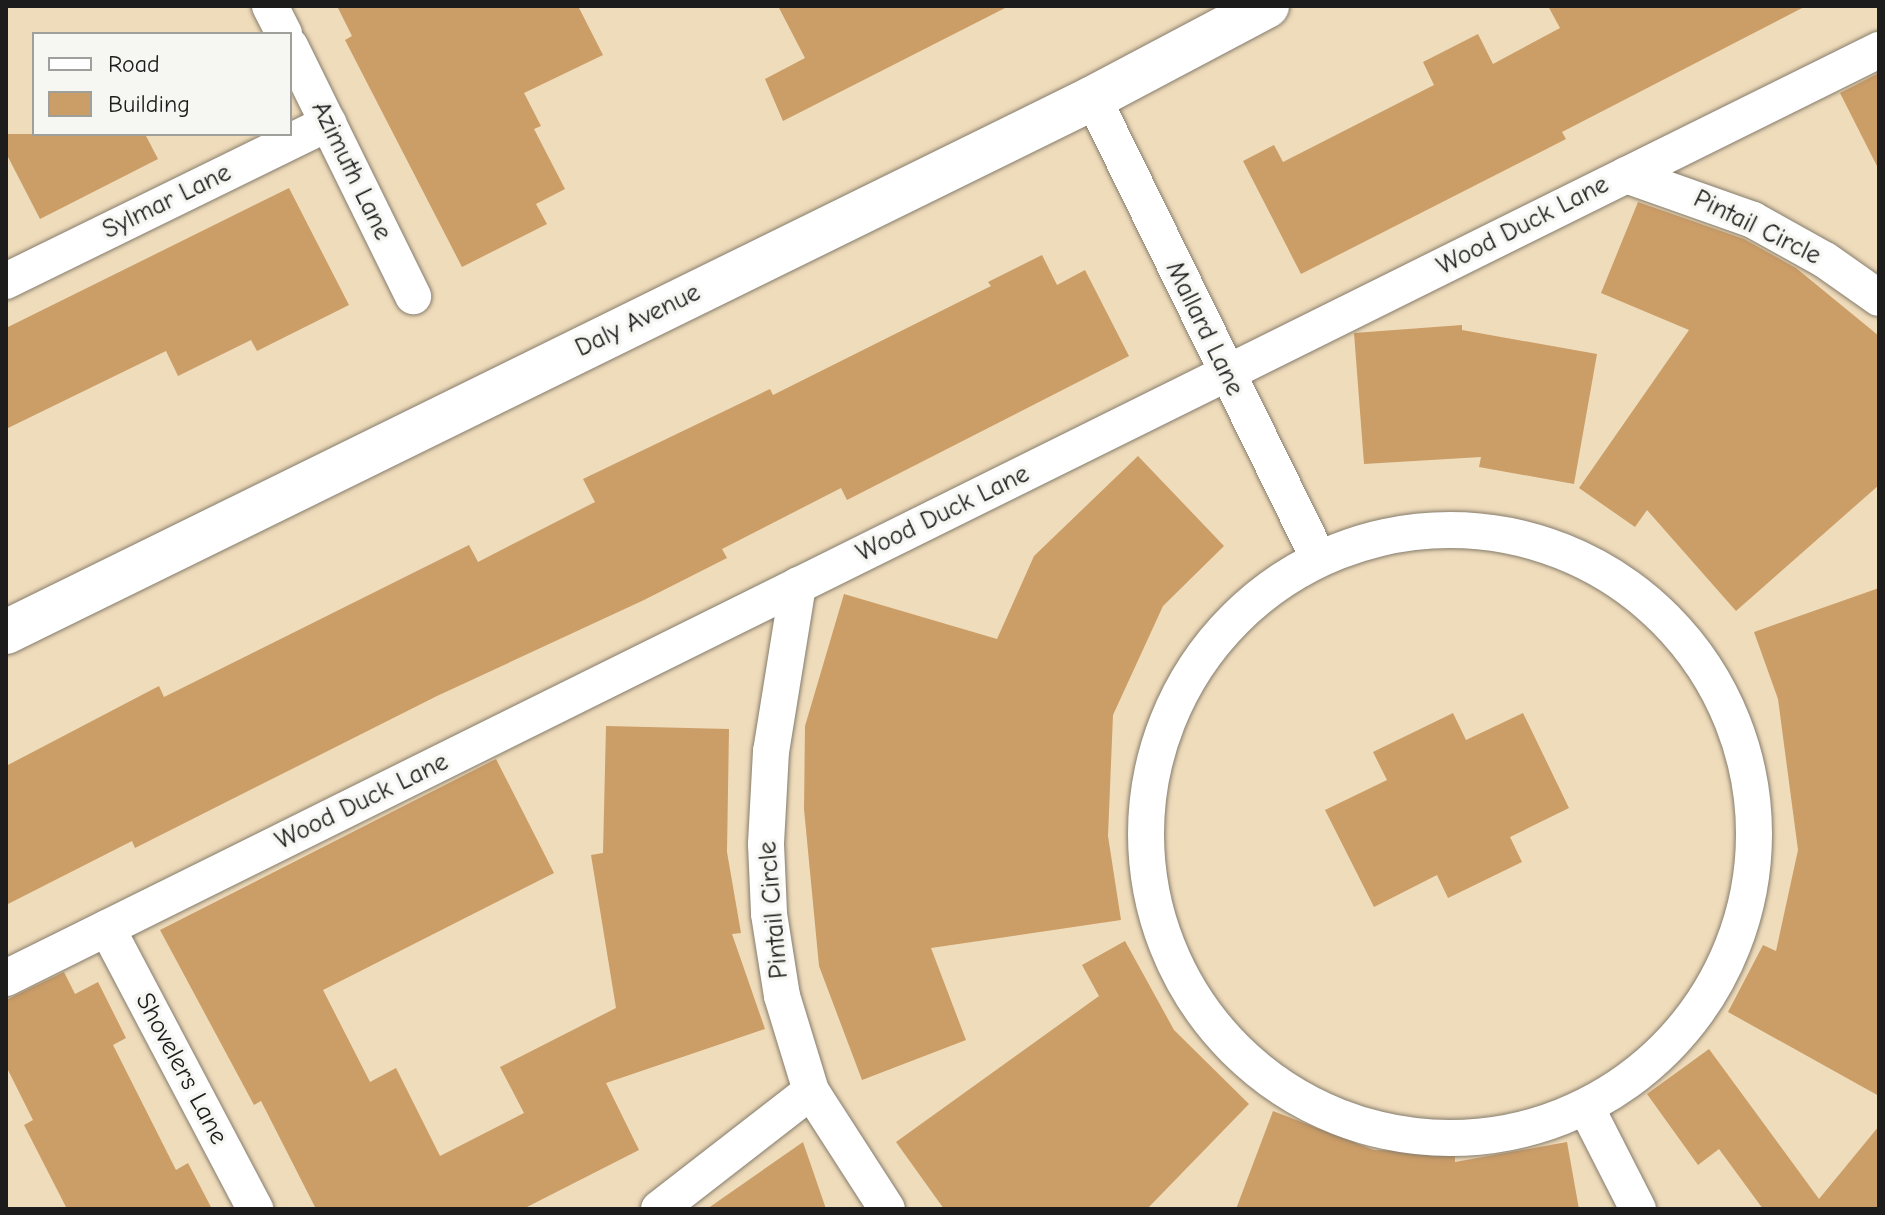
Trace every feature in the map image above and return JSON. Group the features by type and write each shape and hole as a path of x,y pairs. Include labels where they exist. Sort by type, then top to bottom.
{"street":[{"path":"270,6 283,32"},
{"name":"Daly Avenue","path":"6,632 1093,98 1267,6"},
{"name":"Azimuth Lane","path":"292,50 413,296"},
{"name":"Wood Duck Lane","path":"6,978 1879,50"},
{"name":"Mallard Lane","path":"1093,98 1225,375 1318,557"},
{"name":"Sylmar Lane","path":"7,280 328,123"},
{"name":"Pintail Circle","path":"1626,175 1753,220 1825,260 1879,298"},
{"path":"1426,530 1481,531 1536,542 1588,564 1635,593 1676,632 1709,677 1734,727 1749,781 1754,837 1749,892 1733,946 1709,995 1675,1040 1634,1078 1587,1109 1535,1128 1479,1139 1422,1139 1366,1128 1314,1107 1265,1076 1225,1038 1191,993 1166,942 1151,887 1145,830 1151,775 1168,719 1194,669 1219,636 1270,586 1318,557 1372,539 1426,530"},
{"name":"Pintail Circle","path":"798,585 782,663 766,844 769,914 782,996 811,1091 887,1209"},
{"name":"Shovelers Lane","path":"107,928 255,1209"},
{"path":"659,1209 811,1091"},
{"path":"1587,1109 1638,1209"}],"building":[{"path":"337,6 578,6 603,55 524,93 541,126 534,129 565,189 536,204 547,224 462,267 345,40 352,36"},
{"path":"778,6 1009,6 783,121 765,79 805,58"},
{"path":"1548,6 1806,6 1562,132 1566,139 1301,274 1243,161 1274,145 1283,162 1434,85 1423,62 1478,34 1493,64 1560,28"},
{"path":"1879,73 1879,170 1840,93"},
{"path":"6,134 146,136 158,159 40,219 6,153"},
{"path":"289,188 349,305 257,351 251,340 178,376 166,351 6,429 6,328"},
{"path":"1638,202 1744,239 1796,268 1879,336 1879,485 1736,611 1647,510 1635,527 1579,488 1689,330 1601,293"},
{"path":"1042,255 1057,285 1085,270 1129,356 847,500 841,488 722,549 727,558 644,600 437,696 135,848 132,841 6,905 6,766 159,686 164,697 469,545 478,562 595,502 583,479 770,389 773,395 991,286 988,282"},
{"path":"1462,325 1462,330 1597,354 1574,484 1479,467 1481,457 1364,464 1354,333"},
{"path":"1138,456 1224,546 1163,606 1113,715 1108,836 1121,920 931,948 966,1040 862,1080 819,966 804,809 805,726 844,594 997,639 1034,556"},
{"path":"1879,588 1879,1096 1728,1012 1763,945 1776,951 1798,850 1778,699 1754,632"},
{"path":"1453,713 1466,740 1523,713 1569,808 1510,837 1522,862 1448,898 1437,875 1374,907 1325,810 1387,780 1373,752"},
{"path":"606,726 729,729 727,852 741,933 732,934 765,1029 606,1083 639,1150 523,1209 316,1209 261,1101 254,1105 160,930 496,759 554,873 323,990 370,1082 396,1068 440,1156 524,1113 500,1067 616,1008 591,855 603,853"},
{"path":"1125,941 1174,1030 1249,1104 1147,1209 944,1209 896,1142 1099,996 1082,965"},
{"path":"64,972 75,994 98,982 126,1038 113,1045 176,1170 188,1163 212,1209 67,1209 24,1125 33,1120 6,1066 6,1000"},
{"path":"1709,1049 1819,1199 1879,1126 1879,1209 1763,1209 1719,1149 1698,1165 1647,1094"},
{"path":"1273,1111 1374,1150 1455,1153 1455,1162 1567,1142 1579,1209 1236,1209"},
{"path":"803,1142 826,1209 707,1209"}]}
